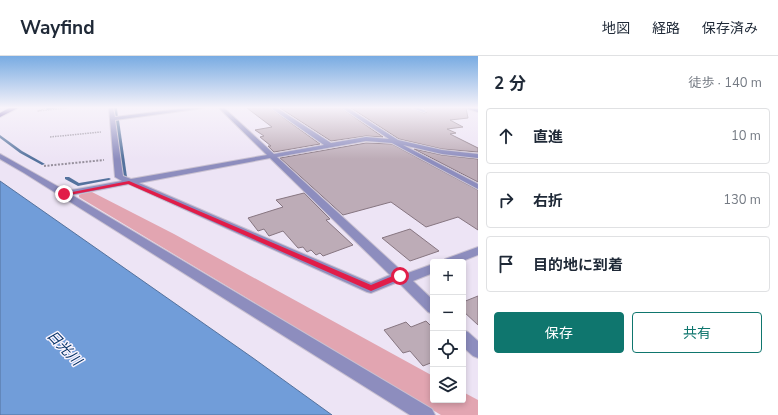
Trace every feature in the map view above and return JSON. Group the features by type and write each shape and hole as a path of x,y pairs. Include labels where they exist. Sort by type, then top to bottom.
{"street":[{"path":"113,125 119,177 129,182 371,288 430,269"},
{"path":"238,125 430,305"},
{"path":"298,125 329,145"},
{"path":"371,125 395,140 395,143 478,187"},
{"path":"64,194 366,138 395,140 437,151 478,156"},
{"path":"0,156 426,415"},
{"path":"457,259 478,251"},
{"path":"466,340 478,351"}],"path":[{"path":"50,138 114,131"},
{"path":"28,172 41,167 117,158"}],"shaded area":[{"path":"93,190 92,192 174,234 430,374 430,403 466,403 466,394 478,400 478,415 441,415 79,197 79,195 86,191"}],"water":[{"name":"日光川","path":"0,181 253,358 332,415 0,415"}],"building":[{"path":"269,125 293,125 320,144 274,152 268,146 271,146 260,137 264,136 255,130 272,127"},
{"path":"306,125 365,125 383,137 366,136 331,141"},
{"path":"377,125 459,125 463,127 447,129 456,133 450,134 478,148 478,152 442,149 399,139"},
{"path":"366,143 392,144 478,190 478,230 458,217 426,227 391,202 343,215 280,158"},
{"path":"414,149 442,155 478,159 478,182"},
{"path":"304,193 330,219 326,220 353,245 323,256 320,253 316,255 311,250 307,252 303,247 298,248 283,231 269,236 264,229 258,231 248,218 283,207 276,200"},
{"path":"410,229 439,251 410,261 382,238"},
{"path":"478,296 478,325 466,314 466,301"},
{"path":"426,321 430,325 430,363 423,366 410,351 403,353 384,330 406,322 411,327"}],"waterway":[{"path":"118,125 125,177"},
{"path":"0,136 21,152 43,164"},
{"path":"67,178 78,185 109,179"}],"route":[{"path":"64,194 129,182 371,288 400,276"}]}
